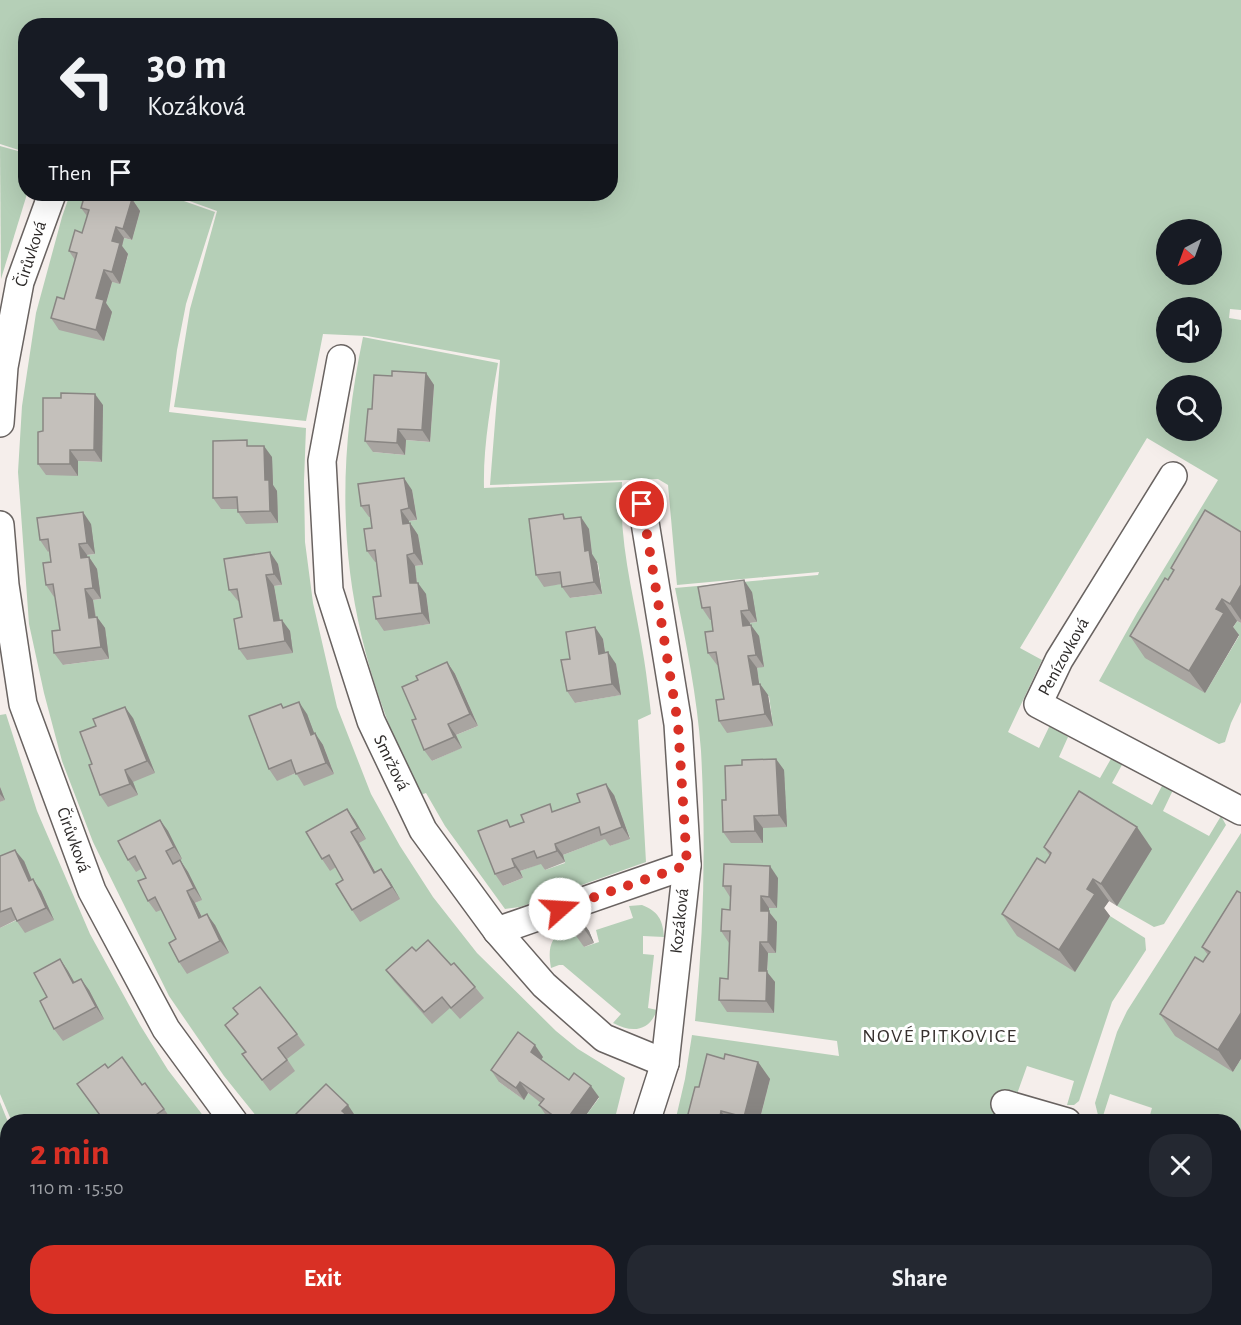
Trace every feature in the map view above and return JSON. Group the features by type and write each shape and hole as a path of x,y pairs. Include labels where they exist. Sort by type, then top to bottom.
{"street":[{"name":"Čirůvková","path":"0,423 4,367 20,282 49,201"},
{"name":"Smržová","path":"341,359 322,461 329,590 371,721 423,830 497,931 544,985 604,1038 665,1063"},
{"name":"Penízovková","path":"1173,476 1059,660 1038,704 1241,810"},
{"name":"Kozáková","path":"642,504 678,724 687,865 665,1063 649,1114"},
{"name":"Čirůvková","path":"0,525 5,585 23,704 92,891 166,1029 228,1114"},
{"path":"497,931 687,865"},
{"path":"1005,1104 1039,1114"}],"green space":[{"path":"0,0 1241,0 1241,310 1230,309 1229,318 1241,320 1241,544 1205,693 1239,636 1231,631 1237,621 1241,623 1241,702 1225,742 1219,744 1099,681 1137,613 1218,480 1147,438 1020,648 1042,660 1008,732 1039,748 1050,725 1068,737 1059,757 1100,778 1112,757 1123,763 1112,783 1152,805 1163,784 1173,790 1163,811 1209,836 1221,816 1226,825 1164,924 1154,927 1117,906 1094,813 1074,972 1110,916 1145,938 1146,950 1112,1002 1079,1101 1074,1105 1067,1105 1074,1081 1027,1066 1017,1094 1018,1114 761,1114 770,1079 715,1114 677,1114 692,1035 839,1056 837,1041 695,1021 703,886 701,751 694,689 675,588 818,575 819,572 677,585 668,485 658,479 490,485 500,360 367,336 323,334 306,421 174,407 190,309 217,211 189,201 618,201 618,18 18,18 18,150 0,144","holes":["718,619 757,622 750,623 752,637 764,666 757,668 761,697 769,696 773,726 724,664","778,878 769,908 767,982 728,990"]},
{"path":"0,146 18,151 18,201 25,201 1,279"},
{"path":"68,201 184,201 215,212 186,304 169,412 306,428 305,542 313,603 337,707 371,794 400,846 433,897 477,953 556,1031 578,1049 625,1078 616,1114 587,1114 599,1098 499,1082 523,1099 528,1093 552,1110 553,1114 255,1114 224,1076 169,996 93,842 62,761 44,693 29,624 18,472 22,406 36,313","holes":["140,211 132,240 124,238 120,252 128,255 120,283 112,282 104,310 65,309","47,443 102,462 78,461 78,476","56,550 95,554 87,555 101,599 93,600 97,629 109,659 63,665 62,595","278,564 282,585 274,586 282,633 245,600","323,745 334,774 299,772 277,780","355,821 359,843 382,884 337,866 330,870","181,859 174,862 181,876 201,900 195,903 208,929 215,926 228,953 163,909 143,868"]},
{"path":"363,337 498,363 486,441 484,488 622,482 622,527 651,714 638,720 646,862 520,907 505,909 445,826 426,793 420,795 394,738 374,682 359,626 350,571 346,515 346,458 352,399","holes":["401,383 434,385 430,442 406,440 405,455 373,452 376,421 380,421 383,387 400,388","412,490 417,520 409,521 411,536 418,535 422,565 415,566 418,595 426,595 430,624 385,630 381,609 389,608 383,561 375,562 372,541 380,540 377,516 369,517 367,496","571,526 572,531 589,529 593,563 598,563 602,594 570,598 568,583 544,586 537,530","603,639 607,665 616,664 620,695 575,703 570,672 578,670 574,644","455,674 478,726 456,735 461,748 432,761 420,732 424,730 410,699 426,692 424,687","613,795 630,838 610,846 607,838 563,855 565,863 545,870 542,863 520,871 523,878 503,886 487,842 515,832 518,839 532,834 529,826 557,816 560,823 588,813 585,805"]},
{"path":"6,714 37,811 90,934 140,1025 168,1070 202,1114 145,1114 86,1095 99,1114 9,1114 0,1094 0,928 19,919 0,866 0,802 4,800 0,787 0,715"},
{"path":"1241,833 1241,932 1233,1072 1241,1059 1241,1114 1150,1114 1152,1108 1110,1094 1104,1114 1098,1114 1095,1103 1117,1032 1127,1011"},
{"path":"642,905 659,917 664,937 643,936 643,954 654,955 648,1008 657,1010 649,1023 633,1029 613,1023 621,1014 563,965 551,968 550,950 556,936 566,929 570,937 579,934 584,947 599,942 596,930 633,918 629,906"},
{"path":"0,1102 5,1114 0,1114"}],"building":[{"path":"83,201 131,201 123,229 116,227 112,241 120,243 112,272 104,270 96,298 104,300 96,330 51,318 57,297 64,299 77,253 69,251 75,230 82,233 89,210 81,208"},
{"path":"392,371 426,373 422,430 398,429 397,443 365,441 368,409 372,409 374,375 392,376"},
{"path":"61,393 95,394 94,450 70,450 70,464 38,464 38,432 43,431 43,398 61,398"},
{"path":"247,440 247,446 264,446 265,480 269,480 270,511 238,512 237,497 213,498 213,441"},
{"path":"404,478 409,508 401,510 403,524 410,523 414,553 407,555 410,583 418,583 422,613 376,619 373,597 381,596 375,550 367,551 364,529 372,528 369,505 361,506 358,484"},
{"path":"1205,510 1241,532 1241,585 1230,604 1222,599 1216,609 1224,613 1189,671 1130,636 1165,578 1168,580 1174,570 1171,568"},
{"path":"83,512 87,543 79,544 81,558 89,557 93,588 85,589 89,618 97,617 101,647 54,653 52,631 60,630 53,584 46,585 43,563 51,562 48,539 40,540 37,518"},
{"path":"563,514 564,519 581,517 585,551 589,550 594,582 562,587 560,572 536,575 529,519"},
{"path":"270,552 274,574 266,575 274,621 282,620 285,641 239,649 234,619 242,617 237,589 229,590 224,559"},
{"path":"744,580 749,610 741,611 743,626 751,625 756,655 748,656 753,685 760,684 765,714 719,721 716,700 724,699 716,652 708,653 705,632 713,631 710,607 702,608 698,587"},
{"path":"595,627 599,654 608,652 612,684 567,691 561,660 570,659 566,632"},
{"path":"447,662 470,714 448,724 454,737 424,750 412,720 416,719 402,687 418,680 416,676"},
{"path":"299,702 311,735 315,733 326,763 296,774 291,760 269,769 249,716 281,704 283,708"},
{"path":"125,707 147,761 125,770 130,784 100,795 80,732 96,726 93,719"},
{"path":"776,759 779,815 754,816 755,831 723,832 722,800 726,800 725,766 742,765 742,760"},
{"path":"606,784 622,827 601,835 599,827 555,844 557,851 537,858 534,851 512,859 515,867 495,874 478,831 507,820 510,827 524,822 521,815 550,804 552,812 580,802 577,794"},
{"path":"1079,791 1137,827 1101,884 1093,879 1087,889 1095,894 1059,950 1002,914 1037,858 1045,863 1049,857 1051,853 1044,847"},
{"path":"347,809 358,828 351,832 374,873 381,869 392,887 352,910 336,884 343,880 329,855 322,859 306,832"},
{"path":"160,820 174,847 166,851 173,864 180,860 194,888 187,891 199,918 207,914 220,941 179,962 169,943 176,939 155,897 148,901 138,881 146,878 135,856 128,860 118,841"},
{"path":"15,850 29,881 33,879 46,908 17,921 11,908 0,912 0,856"},
{"path":"724,864 770,866 769,897 761,896 761,911 769,911 768,942 760,942 759,971 767,971 766,1001 719,1000 720,978 728,979 730,931 721,931 722,909 730,910 731,886 723,886"},
{"path":"1237,891 1241,893 1241,1013 1218,1050 1160,1014 1195,957 1203,962 1210,952 1202,947"},
{"path":"577,914 582,926 572,930 567,917"},
{"path":"428,940 451,965 454,963 475,987 451,1008 442,997 424,1012 386,970 412,947 416,951"},
{"path":"60,959 73,983 81,979 96,1007 54,1029 40,1001 47,997 34,973"},
{"path":"260,987 297,1034 278,1048 287,1060 262,1080 242,1054 246,1052 225,1025 238,1014 233,1008"},
{"path":"518,1032 535,1045 531,1052 569,1080 574,1073 591,1086 571,1114 551,1114 539,1105 544,1099 520,1082 516,1088 491,1070"},
{"path":"707,1054 724,1059 725,1054 758,1062 745,1114 721,1111 720,1114 688,1114 695,1087 699,1087"},
{"path":"122,1057 142,1085 145,1083 164,1109 157,1114 99,1114 77,1084 105,1064 108,1068"},
{"path":"326,1084 348,1105 342,1111 345,1114 296,1114"}],"district":[{"name":"NOVÉ PITKOVICE","path":"940,1036"}],"route":[{"path":"560,909 687,865 678,724 642,504"}]}
